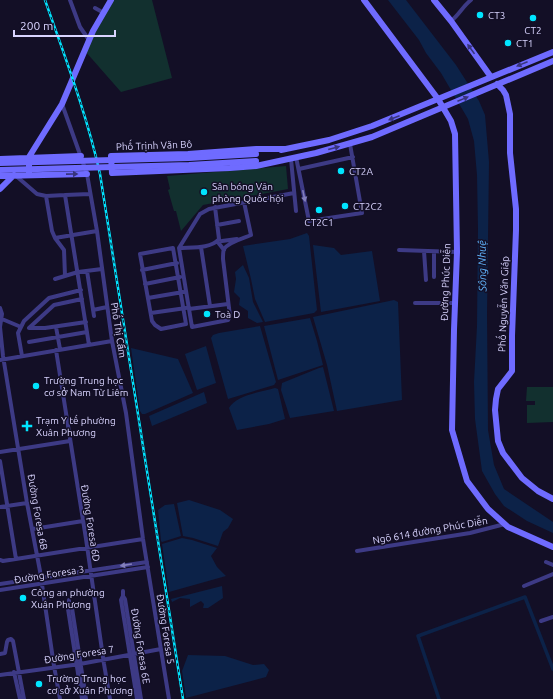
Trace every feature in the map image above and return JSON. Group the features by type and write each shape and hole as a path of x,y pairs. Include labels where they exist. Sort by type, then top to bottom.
{"main road":[{"path":"29,175 29,158 62,104 87,36 104,13 111,0"},
{"name":"Đường Phúc Diễn","path":"364,0 441,98 446,106 455,134 457,252 452,430 467,481 488,509 508,527 553,547"},
{"path":"434,0 491,77"},
{"name":"Phố Trịnh Văn Bô","path":"0,163 189,158 256,154 308,145 346,135 400,116 553,52"},
{"name":"Phố Trịnh Văn Bô","path":"285,149 111,156 112,173 256,166 350,144 394,128 553,61"},
{"name":"Phố Nguyễn Văn Giáp","path":"498,84 506,96 510,114 510,153 516,210 512,372 498,389 495,410 498,441 503,453 522,478 538,491 553,499"},
{"path":"0,159 81,156"},
{"name":"Phố Trịnh Văn Bô","path":"0,170 279,161"},
{"path":"0,176 87,174"},
{"path":"0,189 14,175"}],"street":[{"path":"70,0 80,27 87,36"},
{"path":"451,21 458,16 464,6 471,0"},
{"path":"95,8 104,13"},
{"name":"Phố Thị Cẩm","path":"62,104 87,174 97,231 112,341 126,412 143,539 148,564"},
{"path":"293,158 299,169 309,221 362,213 350,144"},
{"path":"299,169 353,157"},
{"path":"293,158 296,211"},
{"path":"14,175 36,194 46,196 90,194"},
{"path":"244,202 251,236 240,239 228,245 224,250 223,259 230,316 228,320 192,327 187,308 181,292 173,248 140,254 152,321 155,325 161,329 186,324 187,308 186,292 179,248 200,214 209,208 294,192"},
{"path":"65,195 89,345"},
{"path":"46,196 52,231 55,238 64,250 65,276"},
{"path":"216,207 219,240 224,250"},
{"path":"218,225 239,221"},
{"path":"55,238 97,231"},
{"path":"179,248 196,246 201,247 219,240 240,239"},
{"path":"219,240 228,245"},
{"path":"201,247 210,306"},
{"path":"400,250 457,252"},
{"path":"424,251 426,280"},
{"path":"434,252 434,277"},
{"path":"142,270 181,262"},
{"path":"55,279 78,272 102,269"},
{"path":"87,271 94,316"},
{"path":"145,284 183,276"},
{"path":"22,356 18,333 24,321 49,298 81,290"},
{"path":"148,298 186,292"},
{"path":"82,299 54,306 29,328 56,327 86,322"},
{"path":"414,303 455,303"},
{"path":"151,313 228,304"},
{"path":"93,310 107,307"},
{"path":"0,308 2,319 21,327"},
{"name":"Đường Foresa 6B","path":"2,319 0,327 2,359 27,503 38,556 60,699"},
{"name":"Đường Foresa 6D","path":"56,327 70,441 88,548 90,571 110,699"},
{"path":"29,342 87,332"},
{"path":"2,359 112,341"},
{"path":"0,452 70,441"},
{"path":"0,461 16,559"},
{"path":"0,507 27,503"},
{"path":"33,529 83,521"},
{"name":"Ngõ 614 đường Phúc Diễn","path":"357,551 470,532 505,524"},
{"path":"0,560 3,561 38,556 143,539"},
{"path":"546,562 553,565"},
{"name":"Đường Foresa 3","path":"0,584 148,564"},
{"name":"Đường Foresa 3","path":"0,590 91,576 148,564"},
{"name":"Đường Foresa 5","path":"148,564 169,699"},
{"path":"524,586 553,574"},
{"name":"Đường Foresa 6E","path":"123,594 121,600 141,699"},
{"path":"69,600 68,609 86,699"},
{"path":"541,621 553,617"},
{"path":"1,654 5,653 8,640 11,639 13,641 20,699"},
{"name":"Đường Foresa 7","path":"0,674 78,664 161,649"},
{"name":"Đường Foresa 6E","path":"132,654 137,699"},
{"path":"78,664 82,699"},
{"path":"16,672 24,699"}],"green space":[{"path":"110,0 152,0 172,78 121,92 85,51"},
{"path":"286,166 288,189 203,205 181,231 176,211 174,211 168,190 170,189 167,176"},
{"path":"527,387 553,387 553,422 527,423 527,405 535,405 535,401 526,401"}],"water":[{"name":"Sông Nhuệ","path":"388,0 406,0 456,65 479,101 485,115 489,162 487,314 488,430 494,465 504,489 553,522 553,533 527,521 504,506 495,494 482,471 475,419 474,382 477,326 478,229 477,175 474,141 468,119 441,73 426,53 419,40"},
{"path":"307,233 309,236 317,310 314,313 265,322 255,299 243,246 290,239"},
{"path":"313,245 334,248 341,255 372,251 380,301 321,312"},
{"path":"243,265 249,278 253,302 263,322 257,323 248,318 248,311 239,305 240,298 234,292 236,279 235,272"},
{"path":"394,300 398,302 402,400 337,411 327,365 313,317"},
{"path":"310,318 323,365 278,380 264,326"},
{"path":"260,326 276,382 274,385 228,399 211,338 213,335 219,333"},
{"path":"206,346 216,383 197,390 185,354"},
{"path":"131,348 178,359 193,393 142,414 140,411"},
{"path":"323,367 334,411 290,418 281,390 282,383"},
{"path":"275,388 278,389 285,419 269,424 237,430 229,408 232,404 243,397"},
{"path":"204,392 207,403 152,426 149,416"},
{"path":"189,500 220,510 233,519 228,528 223,532 218,546 183,536 177,503"},
{"path":"174,504 181,536 162,542 158,510 165,505"},
{"path":"182,538 217,548 211,556 217,567 226,576 169,592 162,544"},
{"path":"222,586 223,598 208,608 203,608 204,604 201,601 190,607 190,599 180,598 172,602 171,599"},
{"path":"188,655 225,656 253,665 264,664 269,670 266,677 186,698 182,671"}],"waterway":[{"path":"439,699 418,636 525,597 553,669"}],"railway":[{"path":"45,0 82,108 100,174 183,699"}],"place":[{"name":"CT3","path":"480,15"},
{"name":"CT2","path":"533,18"},
{"name":"CT1","path":"508,43"},
{"name":"CT2A","path":"341,171"},
{"name":"Sân bóng Văn phòng Quốc hội","path":"204,192"},
{"name":"CT2C2","path":"345,206"},
{"name":"CT2C1","path":"319,210"},
{"name":"Toà D","path":"207,314"},
{"name":"Trường Trung học cơ sở Nam Từ Liêm","path":"36,386"},
{"name":"Trạm Y tế phường Xuân Phương","path":"27,426"},
{"name":"Công an phường Xuân Phương","path":"23,598"},
{"name":"Trường Trung học cơ sở Xuân Phương","path":"39,684"}]}
